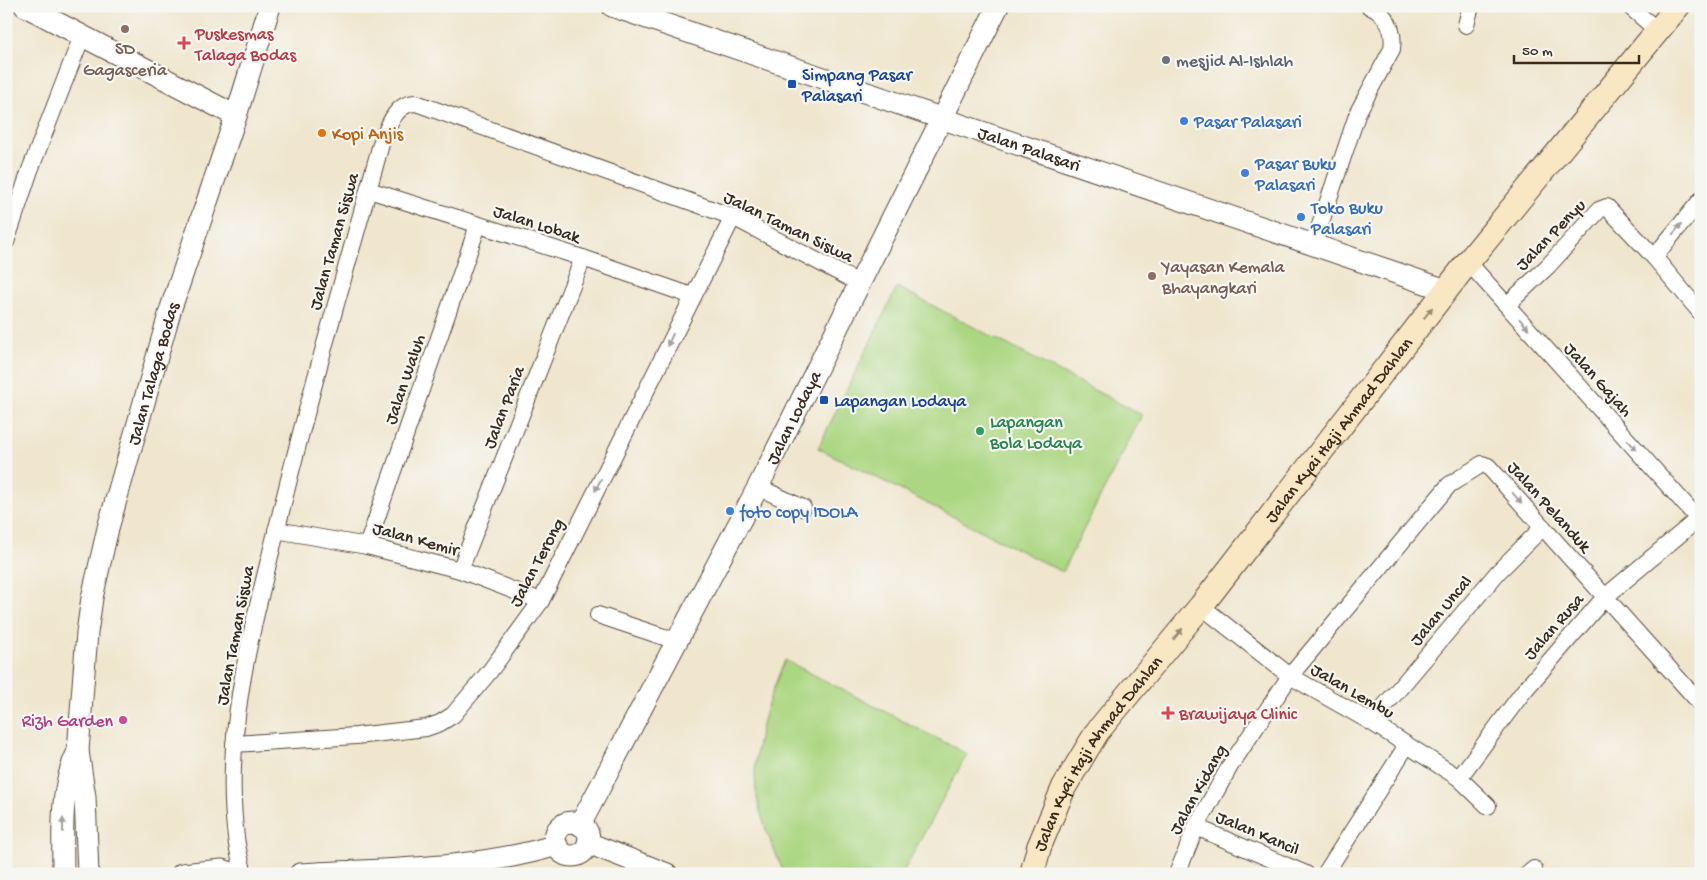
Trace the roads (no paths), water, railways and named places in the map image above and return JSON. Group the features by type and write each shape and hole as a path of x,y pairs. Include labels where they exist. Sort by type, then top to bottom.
{"main road":[{"name":"Jalan Kyai Haji Ahmad Dahlan","path":"1032,874 1038,847 1064,788 1128,683 1201,606 1468,262 1678,6"}],"street":[{"path":"25,6 236,116"},
{"name":"Jalan Talaga Bodas","path":"88,874 85,797 78,751 87,634 92,598 108,528 171,308 236,116 270,6"},
{"name":"Jalan Lodaya","path":"584,834 676,641 758,487 858,283 998,6"},
{"path":"1466,25 1471,6"},
{"path":"1629,6 1658,31"},
{"name":"Jalan Palasari","path":"620,7 1446,290"},
{"path":"1313,246 1358,112 1392,49 1394,37 1391,27 1379,9"},
{"path":"6,242 30,170 82,36"},
{"name":"Jalan Taman Siswa","path":"244,874 236,837 233,782 234,744 242,683 276,530 305,412 388,126 404,105 416,103 733,217 858,283"},
{"name":"Jalan Lobak","path":"369,190 583,258 692,296"},
{"path":"1654,257 1701,200"},
{"name":"Jalan Penyu","path":"1507,305 1548,266 1575,234 1603,207 1607,207 1654,257 1701,313"},
{"name":"Jalan Terong","path":"234,744 356,736 426,728 453,715 485,678 541,601 733,217"},
{"name":"Jalan Waluh","path":"367,546 478,225"},
{"name":"Jalan Paria","path":"460,570 583,258"},
{"name":"Jalan Gajah","path":"1468,262 1699,521"},
{"name":"Jalan Pelanduk","path":"1290,676 1449,485 1482,464 1488,466 1544,527 1700,702"},
{"path":"758,487 803,508"},
{"name":"Jalan Rusa","path":"1459,778 1523,692 1605,597 1699,521"},
{"name":"Jalan Uncal","path":"1371,722 1498,572 1544,527"},
{"name":"Jalan Kemir","path":"276,530 367,546 460,570 541,601"},
{"name":"Jalan Lembu","path":"1201,606 1290,676 1371,722 1459,778 1488,806"},
{"path":"598,615 676,641"},
{"name":"Jalan Kidang","path":"1177,874 1196,827 1230,766 1290,676"},
{"path":"1324,874 1407,745"},
{"name":"Jalan Talaga Bodas","path":"63,874 63,798 69,770 78,751"},
{"name":"Jalan Kancil","path":"1196,827 1306,874"},
{"path":"300,874 456,869 557,845 563,853 574,856 584,851 584,834 667,874"},
{"path":"182,874 222,870 234,874"}],"place":[{"name":"SD Gagasceria","path":"125,29"},
{"name":"Puskesmas Talaga Bodas","path":"184,43"},
{"name":"mesjid Al-Ishlah","path":"1166,60"},
{"name":"Simpang Pasar Palasari","path":"792,84"},
{"name":"Pasar Palasari","path":"1184,121"},
{"name":"Kopi Anjis","path":"322,133"},
{"name":"Pasar Buku Palasari","path":"1245,173"},
{"name":"Toko Buku Palasari","path":"1301,217"},
{"name":"Yayasan Kemala Bhayangkari","path":"1152,276"},
{"name":"Lapangan Lodaya","path":"824,400"},
{"name":"Lapangan Bola Lodaya","path":"980,431"},
{"name":"foto copy IDOLA","path":"730,511"},
{"name":"Brawijaya Clinic","path":"1168,713"},
{"name":"Rizh Garden","path":"123,720"}]}
